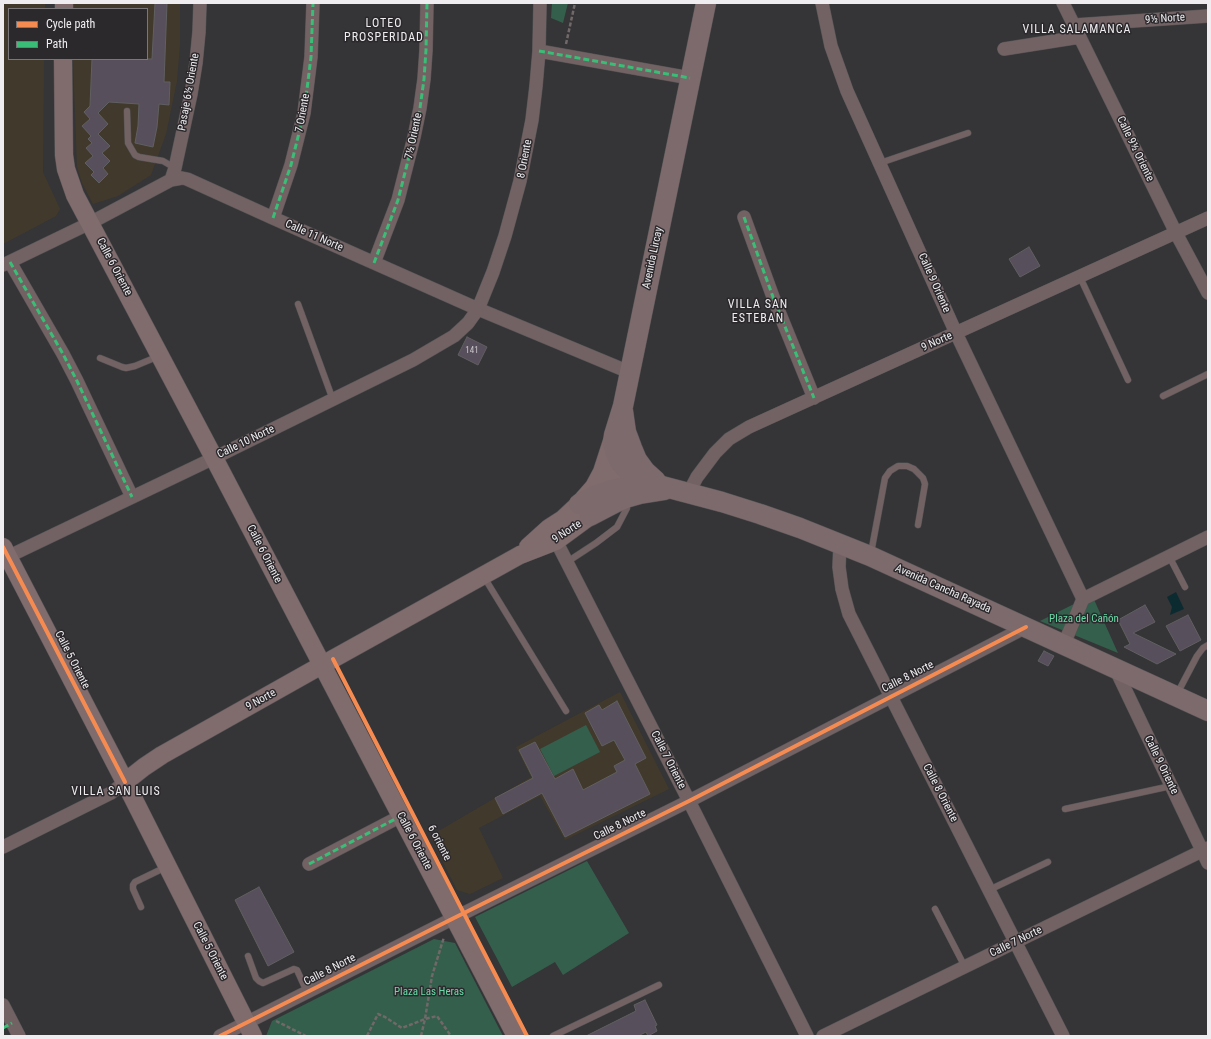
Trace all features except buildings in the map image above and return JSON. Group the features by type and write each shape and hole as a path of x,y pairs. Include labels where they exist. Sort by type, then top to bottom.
{"main road":[{"name":"Avenida Lircay","path":"623,406 706,3"},
{"name":"Calle 6 Oriente","path":"63,60 64,155 70,182 90,223 516,1036"},
{"name":"Avenida Cancha Rayada","path":"623,406 620,433 613,443 620,462 639,480 760,514 870,556 1208,710"},
{"name":"Avenida Cancha Rayada","path":"620,433 645,471 661,484 679,491"},
{"path":"585,510 594,486 620,433"},
{"path":"585,510 615,503 619,494 620,462"},
{"path":"619,494 649,483"},
{"path":"619,494 679,491"},
{"name":"9 Norte","path":"125,782 162,755 520,555 553,534 585,510"},
{"name":"Calle 5 Oriente","path":"5,554 125,782 250,1030"}],"street":[{"name":"Pasaje 6½ Oriente","path":"171,180 191,94 196,63 200,3"},
{"name":"7 Oriente","path":"273,218 291,166 304,113 311,57 313,3"},
{"name":"7½ Oriente","path":"374,263 398,200 419,115 424,79 427,3"},
{"name":"8 Oriente","path":"478,309 493,272 505,236 520,181 532,120 536,86 539,51 540,3"},
{"name":"Calle 9 Oriente","path":"822,3 829,39 838,69 956,333 1084,599"},
{"name":"Calle 9½ Oriente","path":"1063,3 1176,233 1208,293"},
{"name":"9½ Norte","path":"1004,49 1077,31 1208,16"},
{"path":"539,51 690,78"},
{"name":"Calle 11 Norte","path":"6,264 90,223 171,180 182,178 192,180 273,218 478,309 629,372"},
{"path":"744,217 776,304 814,398"},
{"name":"9 Norte","path":"679,491 697,477 711,458 729,440 749,427 1208,218"},
{"path":"6,264 52,335 73,374 132,497"},
{"name":"Calle 10 Norte","path":"5,554 132,497 413,360 454,336 468,323 478,309"},
{"name":"Calle 7 Oriente","path":"553,534 689,801 806,1036"},
{"path":"1064,644 1084,599 1208,537"},
{"name":"Calle 8 Oriente","path":"840,544 840,578 845,602 850,614 1063,1036"},
{"name":"Calle 8 Norte","path":"220,1036 250,1030 263,1014 689,801 1026,627"},
{"name":"Calle 9 Oriente","path":"1114,668 1171,786 1205,850 1208,863"},
{"name":"9 Norte","path":"3,847 111,793 125,782"},
{"path":"309,864 401,816"},
{"name":"Calle 7 Norte","path":"823,1036 1205,850"},
{"path":"3,1004 8,1026 19,1036"}],"lane":[{"path":"127,111 128,143 135,155 163,161 175,168"},
{"path":"880,163 968,133"},
{"path":"1080,277 1128,380"},
{"path":"298,304 333,400"},
{"path":"100,358 126,368 135,366 160,355"},
{"path":"1163,396 1208,374"},
{"path":"870,556 885,478 890,471 898,466 907,466 914,469 923,478 925,484 918,525"},
{"path":"567,562 596,543 617,526 627,508 619,494"},
{"path":"1169,556 1185,587"},
{"path":"483,575 566,711"},
{"path":"1176,696 1197,656 1203,648 1208,645"},
{"path":"1065,809 1171,786"},
{"path":"989,890 1048,862"},
{"path":"141,907 132,889 133,885 135,882 168,866"},
{"path":"935,909 965,967"},
{"path":"248,956 256,978 259,981 263,983 294,969 297,970 307,992"},
{"path":"553,1036 660,985"}],"path":[{"path":"564,56 575,3"},
{"path":"421,1036 432,976 442,941 454,918"},
{"path":"263,1014 306,1036"},
{"path":"367,1036 378,1014 386,1017 402,1028 437,1016 451,1036"}],"shaded area":[{"path":"3,3 45,3 45,8 8,8 8,60 44,60 43,172 60,209 56,216 3,244"},
{"path":"71,3 180,3 180,45 177,81 166,134 151,175 118,196 93,204 82,183 77,166 73,60 148,60 148,8 71,8"},
{"path":"620,692 669,789 565,840 540,796 479,828 503,878 470,894 457,890 430,836 531,777 516,747"}],"green space":[{"path":"552,3 568,3 563,23 551,18"},
{"name":"Plaza del Cañón","path":"1092,595 1118,653 1040,621"},
{"path":"586,725 600,752 554,776 540,749"},
{"path":"587,861 629,933 563,975 555,962 512,987 475,917"},
{"name":"Plaza Las Heras","path":"434,939 455,943 503,1036 266,1036 272,1021"}],"water":[{"path":"1176,592 1184,609 1170,615 1172,607 1167,597"}],"marked path":[{"path":"273,218 291,165 304,113 311,57 313,3"},
{"path":"374,263 398,200 420,108 426,50 427,3"},
{"path":"539,51 690,78"},
{"path":"744,217 773,297 814,398"},
{"path":"10,262 63,354 132,497"},
{"path":"309,864 401,816"},
{"path":"3,1028 12,1023"}],"cycle path":[{"path":"3,547 125,782"},
{"path":"220,1036 689,801 1026,627"},
{"name":"6 oriente","path":"333,659 527,1036"}],"district":[{"name":"VILLA SALAMANCA","path":"1077,30"},
{"name":"LOTEO PROSPERIDAD","path":"384,31"},
{"name":"VILLA SAN ESTEBAN","path":"758,312"},
{"name":"VILLA SAN LUIS","path":"116,792"}]}
